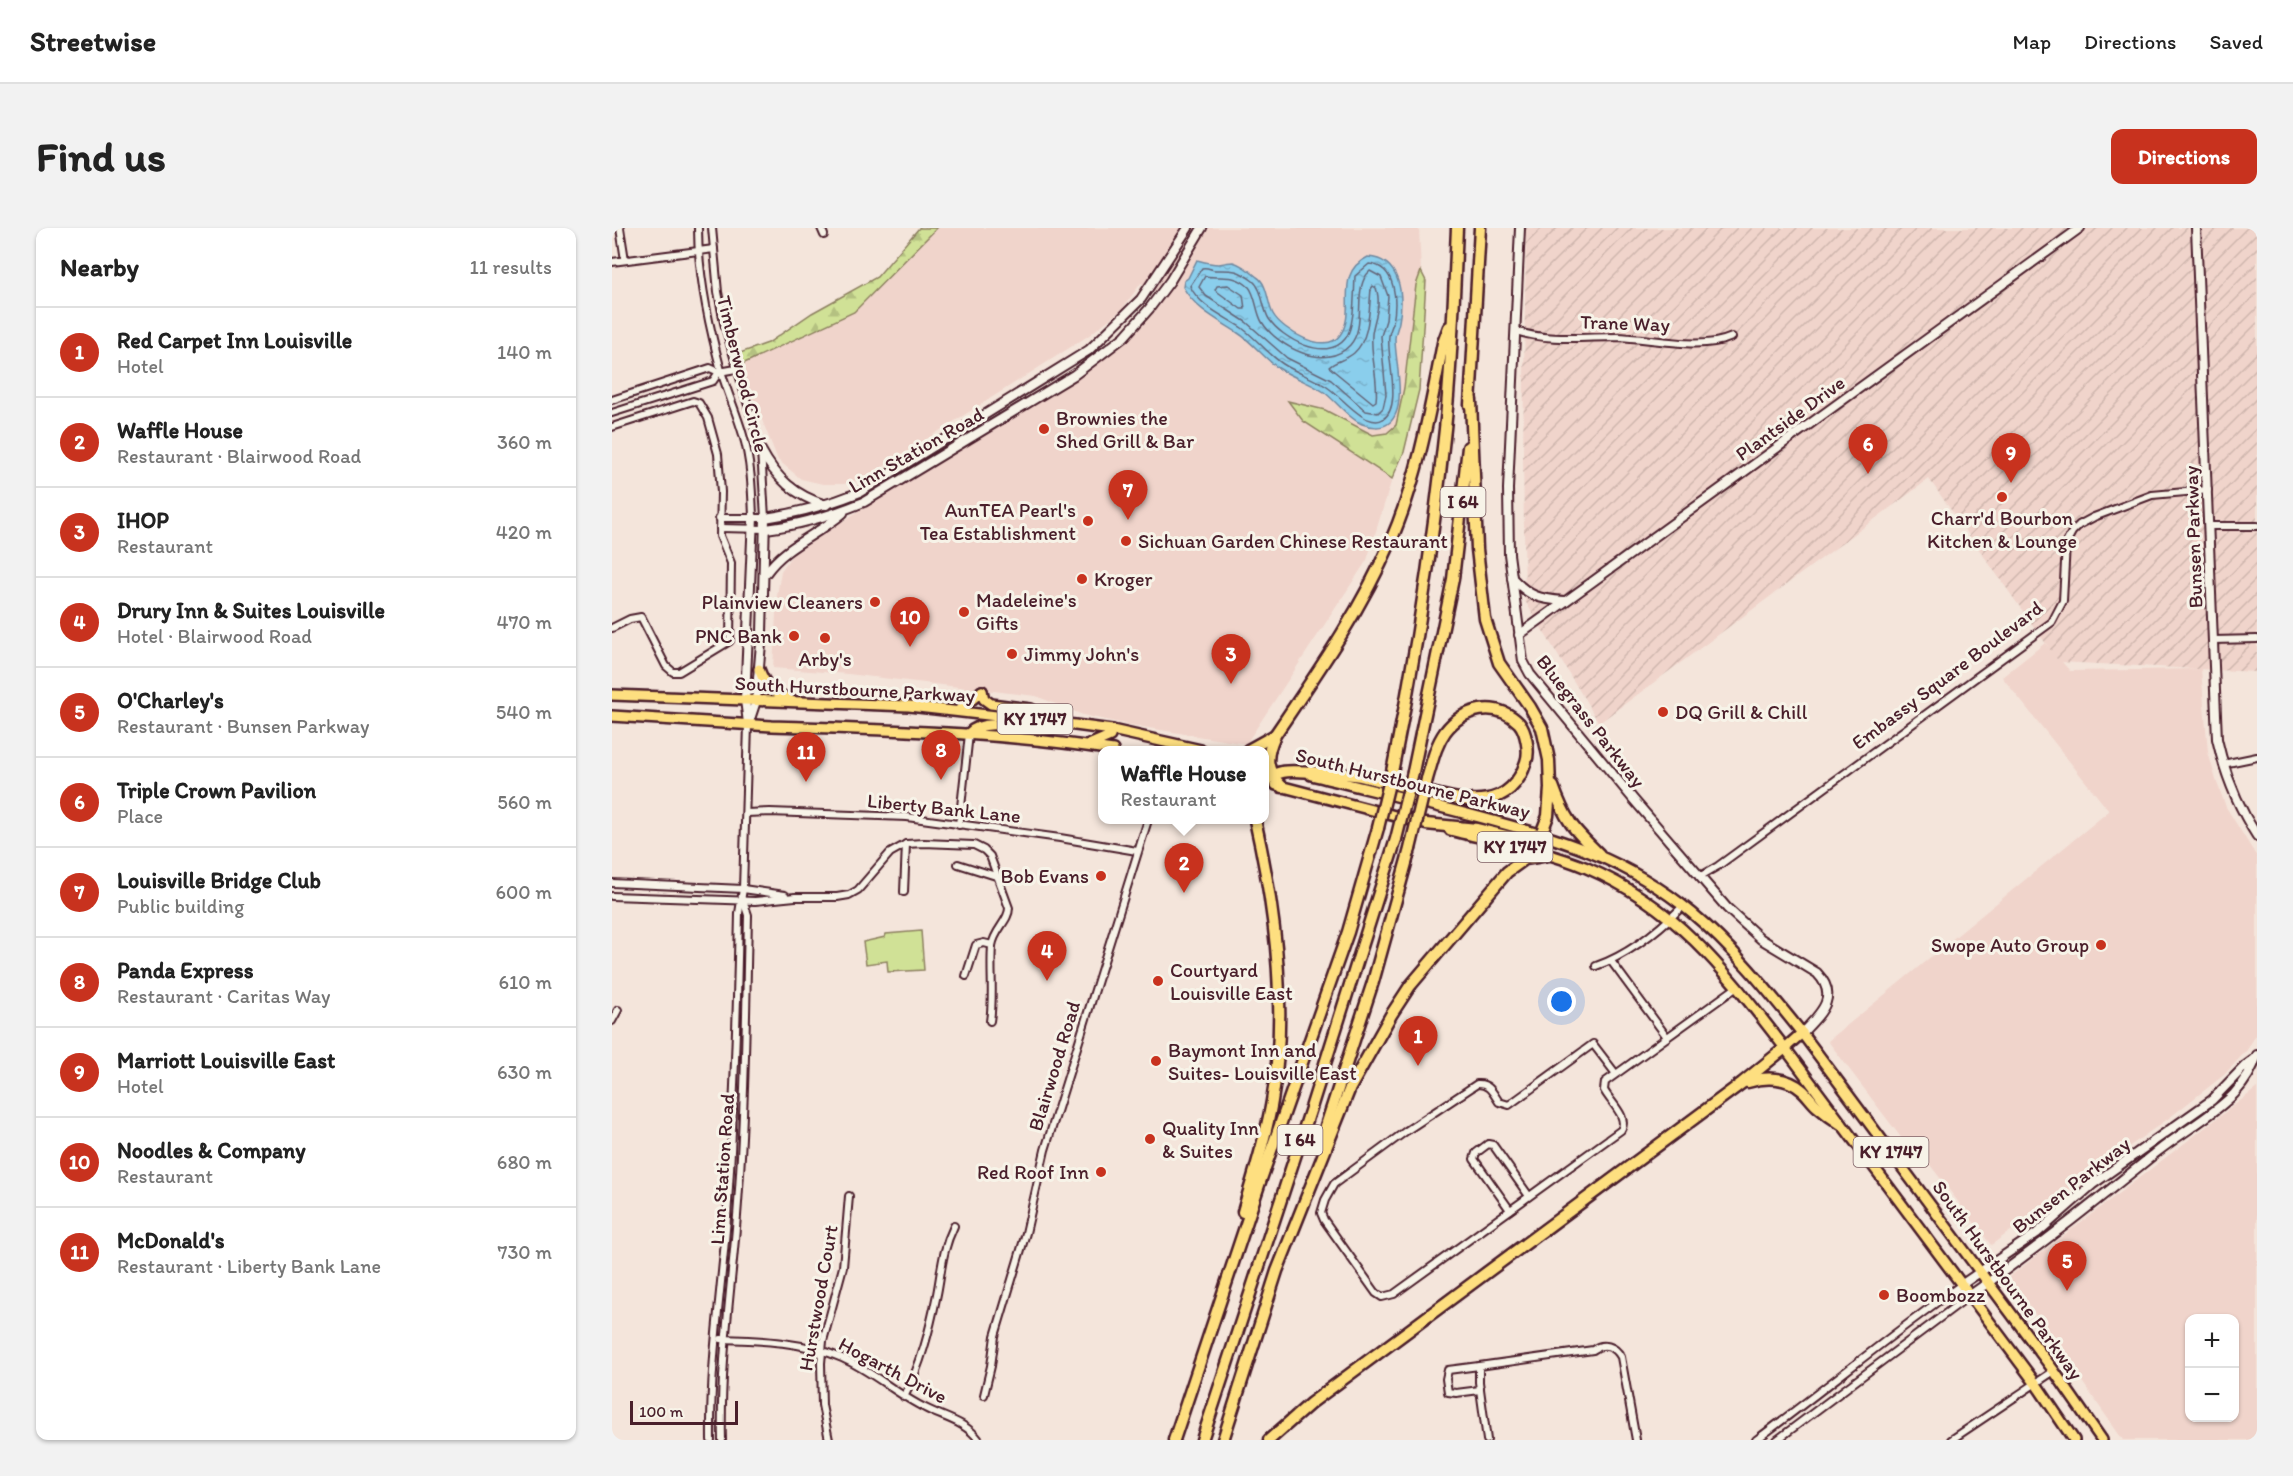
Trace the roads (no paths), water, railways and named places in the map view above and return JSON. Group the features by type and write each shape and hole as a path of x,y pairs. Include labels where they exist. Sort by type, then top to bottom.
{"highway":[{"name":"I 64","path":"1174,1440 1260,1182 1348,932 1393,767 1408,695 1432,544 1445,427 1457,228"},
{"name":"I 64","path":"1202,1440 1396,839 1413,772 1453,579 1466,482 1480,228"},
{"path":"1269,748 1275,735 1342,636 1391,541 1416,469 1443,343 1452,319"},
{"path":"1426,824 1477,828 1528,841 1541,834 1548,816 1549,775 1547,746 1542,728 1499,663 1485,619 1477,549 1471,400"},
{"path":"1223,1440 1373,982 1410,849 1427,779 1436,750 1444,734 1460,717 1477,709 1494,709 1509,715 1521,725 1528,758 1522,775 1509,789 1493,799 1476,801 1458,800 1359,776 1292,771 1269,775"},
{"path":"1255,746 1275,735"},
{"path":"1549,775 1564,815 1573,830 1599,854"},
{"path":"1269,777 1282,787"},
{"path":"1219,1308 1272,1102 1280,1037 1277,948 1256,824"},
{"path":"1295,1221 1350,1088 1410,986 1511,868 1525,859 1548,855"},
{"path":"1269,1440 1311,1403 1742,1083 1785,1048"},
{"path":"1742,1083 1759,1078 1791,1083 1802,1089 1818,1108 1841,1124"}],"main road":[{"path":"759,669 762,679 771,691 794,701"},
{"path":"958,711 982,691 984,699 991,704 1031,709 1047,721"},
{"name":"South Hurstbourne Parkway","path":"612,695 909,706 1076,724 1183,746"},
{"name":"South Hurstbourne Parkway","path":"612,716 748,725 969,733 1098,748"},
{"path":"969,733 985,724 1046,730 1076,724"},
{"path":"1087,746 1110,736 1112,730"},
{"name":"South Hurstbourne Parkway","path":"1292,771 1428,803 1541,834 1599,854 1636,874 1683,906 1740,961 1802,1033 2054,1371 2102,1440"},
{"name":"South Hurstbourne Parkway","path":"1282,787 1548,855 1586,868 1611,880 1671,918 1698,943 1737,987 1785,1048 2036,1384 2074,1440"},
{"path":"1785,1048 1802,1033"}],"street":[{"path":"620,228 625,260"},
{"name":"Timberwood Circle","path":"698,228 698,252 709,320 720,372 744,437 752,492 753,529 745,700"},
{"name":"Timberwood Circle","path":"712,228 718,292 736,369 761,450 766,529"},
{"name":"Linn Station Road","path":"765,518 795,514 860,492 1089,350 1140,299 1188,228"},
{"name":"Linn Station Road","path":"748,725 756,701 759,669 766,529 798,524 864,502 1074,375 1124,337 1149,309 1170,281 1202,228"},
{"name":"Bluegrass Parkway","path":"1520,228 1508,527 1522,661 1530,674 1634,801 1747,928 1822,978 1827,986 1826,1003 1802,1033"},
{"name":"Plantside Drive","path":"1519,635 2080,228"},
{"name":"Bunsen Parkway","path":"2196,228 2217,739 2223,764 2240,807 2257,836"},
{"path":"612,262 714,249"},
{"name":"Trane Way","path":"1516,331 1527,335 1559,338 1619,337 1707,343 1732,337"},
{"path":"612,400 710,368 720,372 736,369"},
{"path":"612,413 713,381 720,372"},
{"path":"612,428 693,401 699,403 708,418 716,444 721,478 719,518 721,543 731,563 728,643 676,672 666,666 641,616 612,628"},
{"path":"761,450 774,472 785,483 808,499 827,505"},
{"name":"Embassy Square Boulevard","path":"1700,877 2052,622 2063,601 2064,557 2067,543 2072,532 2079,525 2094,516 2151,495 2208,490"},
{"path":"765,574 786,551 822,530 849,508"},
{"path":"719,518 765,518"},
{"path":"2210,526 2257,526"},
{"path":"720,528 766,529"},
{"path":"1512,578 1529,595 1541,599 1564,601"},
{"path":"2213,640 2257,639"},
{"name":"Linn Station Road","path":"711,1440 710,1399 727,1212 733,1115 739,913 743,900 748,725 745,700"},
{"path":"959,825 969,733"},
{"path":"2223,764 2257,757"},
{"name":"Liberty Bank Lane","path":"746,813 907,818 1060,838 1137,851"},
{"name":"Blairwood Road","path":"984,1395 992,1366 994,1341 1026,1233 1042,1160 1146,824"},
{"path":"904,892 906,844"},
{"path":"612,896 755,901 795,897 837,897 849,895 865,885 890,853 906,844 958,844 979,847 990,856 1009,912 998,929 992,945 990,1021"},
{"path":"958,864 999,877"},
{"path":"612,883 743,889 795,897"},
{"name":"Linn Station Road","path":"722,1440 724,1339 737,1212 742,1115 748,915 743,900"},
{"path":"1596,966 1611,961 1671,918 1683,906"},
{"path":"966,976 976,945 984,943 992,945"},
{"path":"1611,961 1667,1037"},
{"path":"738,968 747,968"},
{"path":"1616,1074 1593,1044 1509,1105 1499,1102 1488,1086 1477,1084 1406,1131 1334,1184 1325,1200 1321,1214 1376,1293 1382,1296 1394,1294 1624,1127 1623,1119 1604,1090 1605,1082 1737,987"},
{"path":"612,1021 618,1010"},
{"name":"Bunsen Parkway","path":"1756,1440 1836,1381 1905,1324 2037,1233 2093,1184 2212,1100 2257,1057"},
{"name":"Bunsen Parkway","path":"1777,1440 2035,1249 2160,1149 2199,1123 2235,1093 2251,1071 2257,1057"},
{"path":"733,1115 742,1115"},
{"path":"1510,1210 1474,1159 1476,1153 1488,1144 1493,1145 1529,1196"},
{"name":"Hurstwood Court","path":"829,1440 822,1405 822,1351 843,1267 849,1196"},
{"path":"727,1212 737,1212"},
{"path":"904,1397 927,1336 944,1246 954,1226"},
{"name":"Hogarth Drive","path":"714,1338 790,1344 842,1358 864,1369 904,1397 970,1428 979,1440"},
{"path":"1480,1390 1448,1392 1446,1379 1448,1370 1593,1350 1602,1345 1609,1346 1618,1352 1621,1358 1636,1440"},
{"path":"1479,1366 1487,1440"},
{"path":"1951,1440 2054,1371"}],"water":[{"path":"1368,257 1379,259 1394,272 1398,280 1401,301 1395,335 1399,384 1398,407 1389,423 1379,427 1357,422 1324,392 1274,365 1244,337 1200,308 1183,287 1184,281 1188,278 1197,260 1216,264 1236,263 1261,280 1273,314 1285,327 1304,338 1324,343 1333,341 1340,335 1347,315 1348,283 1351,273 1357,264"}],"place":[{"name":"Brownies the Shed Grill & Bar","path":"1044,429"},
{"name":"Triple Crown Pavilion","path":"1868,474"},
{"name":"Marriott Louisville East","path":"2011,483"},
{"name":"Charr'd Bourbon Kitchen & Lounge","path":"2002,497"},
{"name":"Louisville Bridge Club","path":"1128,520"},
{"name":"AunTEA Pearl's Tea Establishment","path":"1088,521"},
{"name":"Sichuan Garden Chinese Restaurant","path":"1126,541"},
{"name":"Kroger","path":"1082,579"},
{"name":"Plainview Cleaners","path":"875,602"},
{"name":"Madeleine's Gifts","path":"964,612"},
{"name":"PNC Bank","path":"794,636"},
{"name":"Arby's","path":"825,638"},
{"name":"Noodles & Company","path":"910,647"},
{"name":"Jimmy John's","path":"1012,654"},
{"name":"IHOP","path":"1231,684"},
{"name":"DQ Grill & Chill","path":"1663,712"},
{"name":"Panda Express","path":"941,780"},
{"name":"McDonald's","path":"806,782"},
{"name":"Bob Evans","path":"1101,876"},
{"name":"Waffle House","path":"1184,893"},
{"name":"Swope Auto Group","path":"2101,945"},
{"name":"Drury Inn & Suites Louisville","path":"1047,981"},
{"name":"Courtyard Louisville East","path":"1158,981"},
{"name":"Baymont Inn and Suites- Louisville East","path":"1156,1061"},
{"name":"Red Carpet Inn Louisville","path":"1418,1066"},
{"name":"Quality Inn & Suites","path":"1150,1139"},
{"name":"Red Roof Inn","path":"1101,1172"},
{"name":"O'Charley's","path":"2067,1291"},
{"name":"Boombozz","path":"1884,1295"}]}
